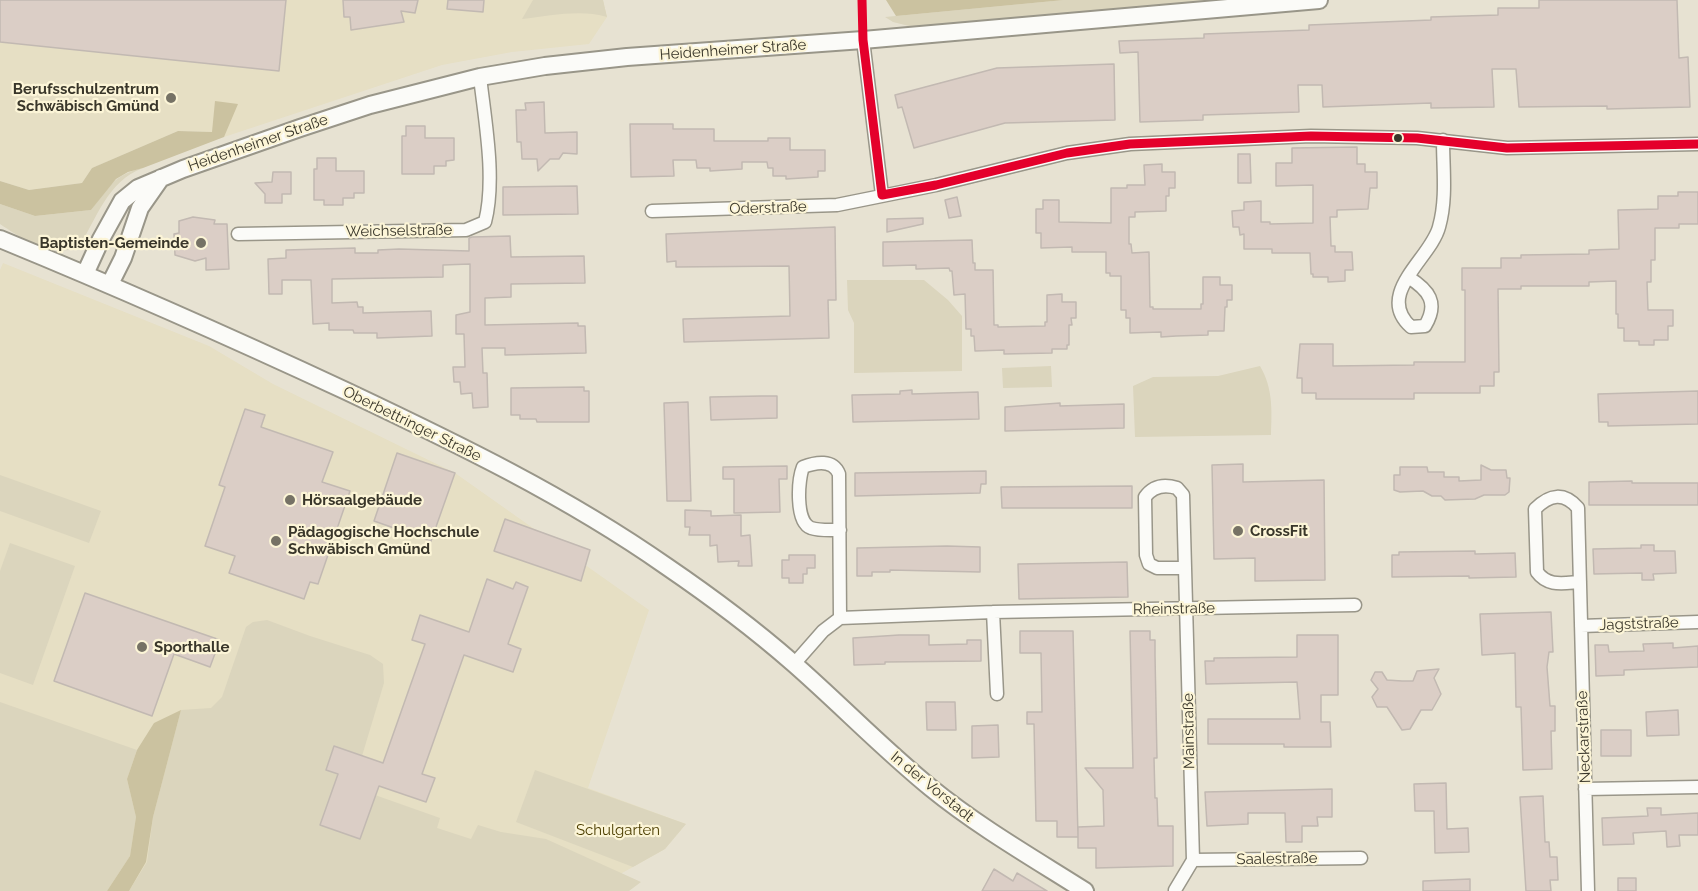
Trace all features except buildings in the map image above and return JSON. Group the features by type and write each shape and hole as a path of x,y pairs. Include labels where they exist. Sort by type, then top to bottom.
{"street":[{"name":"Heidenheimer Straße","path":"85,274 100,239 122,201 138,188 161,177 370,105 480,77 545,66 627,57 863,40 1319,0"},
{"path":"863,40 882,195"},
{"name":"Weichselstraße","path":"238,234 466,230 485,222 489,205 488,164 480,77"},
{"name":"Oderstraße","path":"652,211 837,205 1102,147 1222,139 1367,136 1443,140 1507,148 1698,144"},
{"path":"1408,277 1413,266 1439,230 1444,203 1443,140"},
{"path":"110,284 123,258 140,208 161,177"},
{"name":"Oberbettringer Straße","path":"0,239 211,329 388,411 528,482 613,531 666,565 748,626 794,664"},
{"path":"794,664 823,631 840,618 840,530 838,470 830,464 812,463 803,467 800,475 800,513 804,523 818,530 840,530"},
{"name":"Mainstraße","path":"1185,567 1157,568 1149,564 1146,555 1145,497 1157,486 1177,488 1183,495 1185,567 1186,609 1193,860"},
{"name":"Neckarstraße","path":"1580,582 1550,583 1537,573 1535,509 1545,499 1558,496 1570,499 1578,508 1580,582 1585,789 1588,891"},
{"name":"Rheinstraße","path":"840,618 993,612 1355,605"},
{"path":"993,612 997,694"},
{"name":"Jagststraße","path":"1581,626 1698,622"},
{"name":"In der Vorstadt","path":"794,664 897,759 940,795 1015,848 1085,891"},
{"path":"1585,789 1698,787"},
{"name":"Saalestraße","path":"1193,860 1361,858"},
{"path":"1175,890 1193,860"}],"shaded area":[{"name":"Berufsschulzentrum Schwäbisch Gmünd","path":"0,0 603,0 607,17 589,44 512,52 442,65 224,137 212,132 178,131 92,168 82,183 29,190 0,181"},
{"path":"886,0 1064,0 896,16"},
{"path":"215,101 238,104 224,137 128,172 116,179 91,210 35,216 0,204 0,181 29,190 82,183 92,168 178,131 212,132"},
{"name":"Pädagogische Hochschule Schwäbisch Gmünd","path":"3,263 209,346 273,384 455,473 649,610 588,788 686,824 665,849 590,891 0,891 0,270"},
{"path":"181,710 153,817 146,862 129,891 107,891 130,856 136,817 127,779 137,750 154,723"}],"green space":[{"path":"533,0 603,0 607,17 576,13 522,19"},
{"path":"1064,0 1220,0 913,27 893,22 885,17"},
{"path":"143,168 120,182 112,191 78,248 46,249 27,241 0,224 0,204 35,216 91,210 107,188 118,178"},
{"path":"847,280 924,280 948,300 962,316 962,371 854,373 854,323 848,310"},
{"path":"1051,366 1052,387 1003,388 1002,368"},
{"path":"1260,366 1269,391 1271,435 1135,437 1133,386 1153,377 1218,376"},
{"path":"0,475 101,511 89,543 0,511"},
{"path":"10,543 75,566 33,685 0,673 0,571"},
{"path":"267,620 370,655 383,664 384,683 362,756 334,747 326,770 338,774 320,825 360,839 375,795 440,818 437,828 471,839 478,825 501,832 546,839 641,882 629,891 129,891 147,862 153,817 181,710 211,708 222,697 246,627 253,622"},
{"path":"0,702 137,750 127,779 136,817 130,856 107,891 0,891"},
{"name":"Schulgarten","path":"535,770 686,824 665,849 633,867 516,822"}],"transit line":[{"path":"862,0 863,40 882,195 936,185 1067,153 1130,144 1311,136 1417,138 1507,148 1698,144"}],"place":[{"name":"Berufsschulzentrum Schwäbisch Gmünd","path":"171,98"},
{"name":"Baptisten-Gemeinde","path":"201,243"},
{"name":"Hörsaalgebäude","path":"290,500"},
{"name":"CrossFit","path":"1238,531"},
{"name":"Pädagogische Hochschule Schwäbisch Gmünd","path":"276,541"},
{"name":"Sporthalle","path":"142,647"}]}
